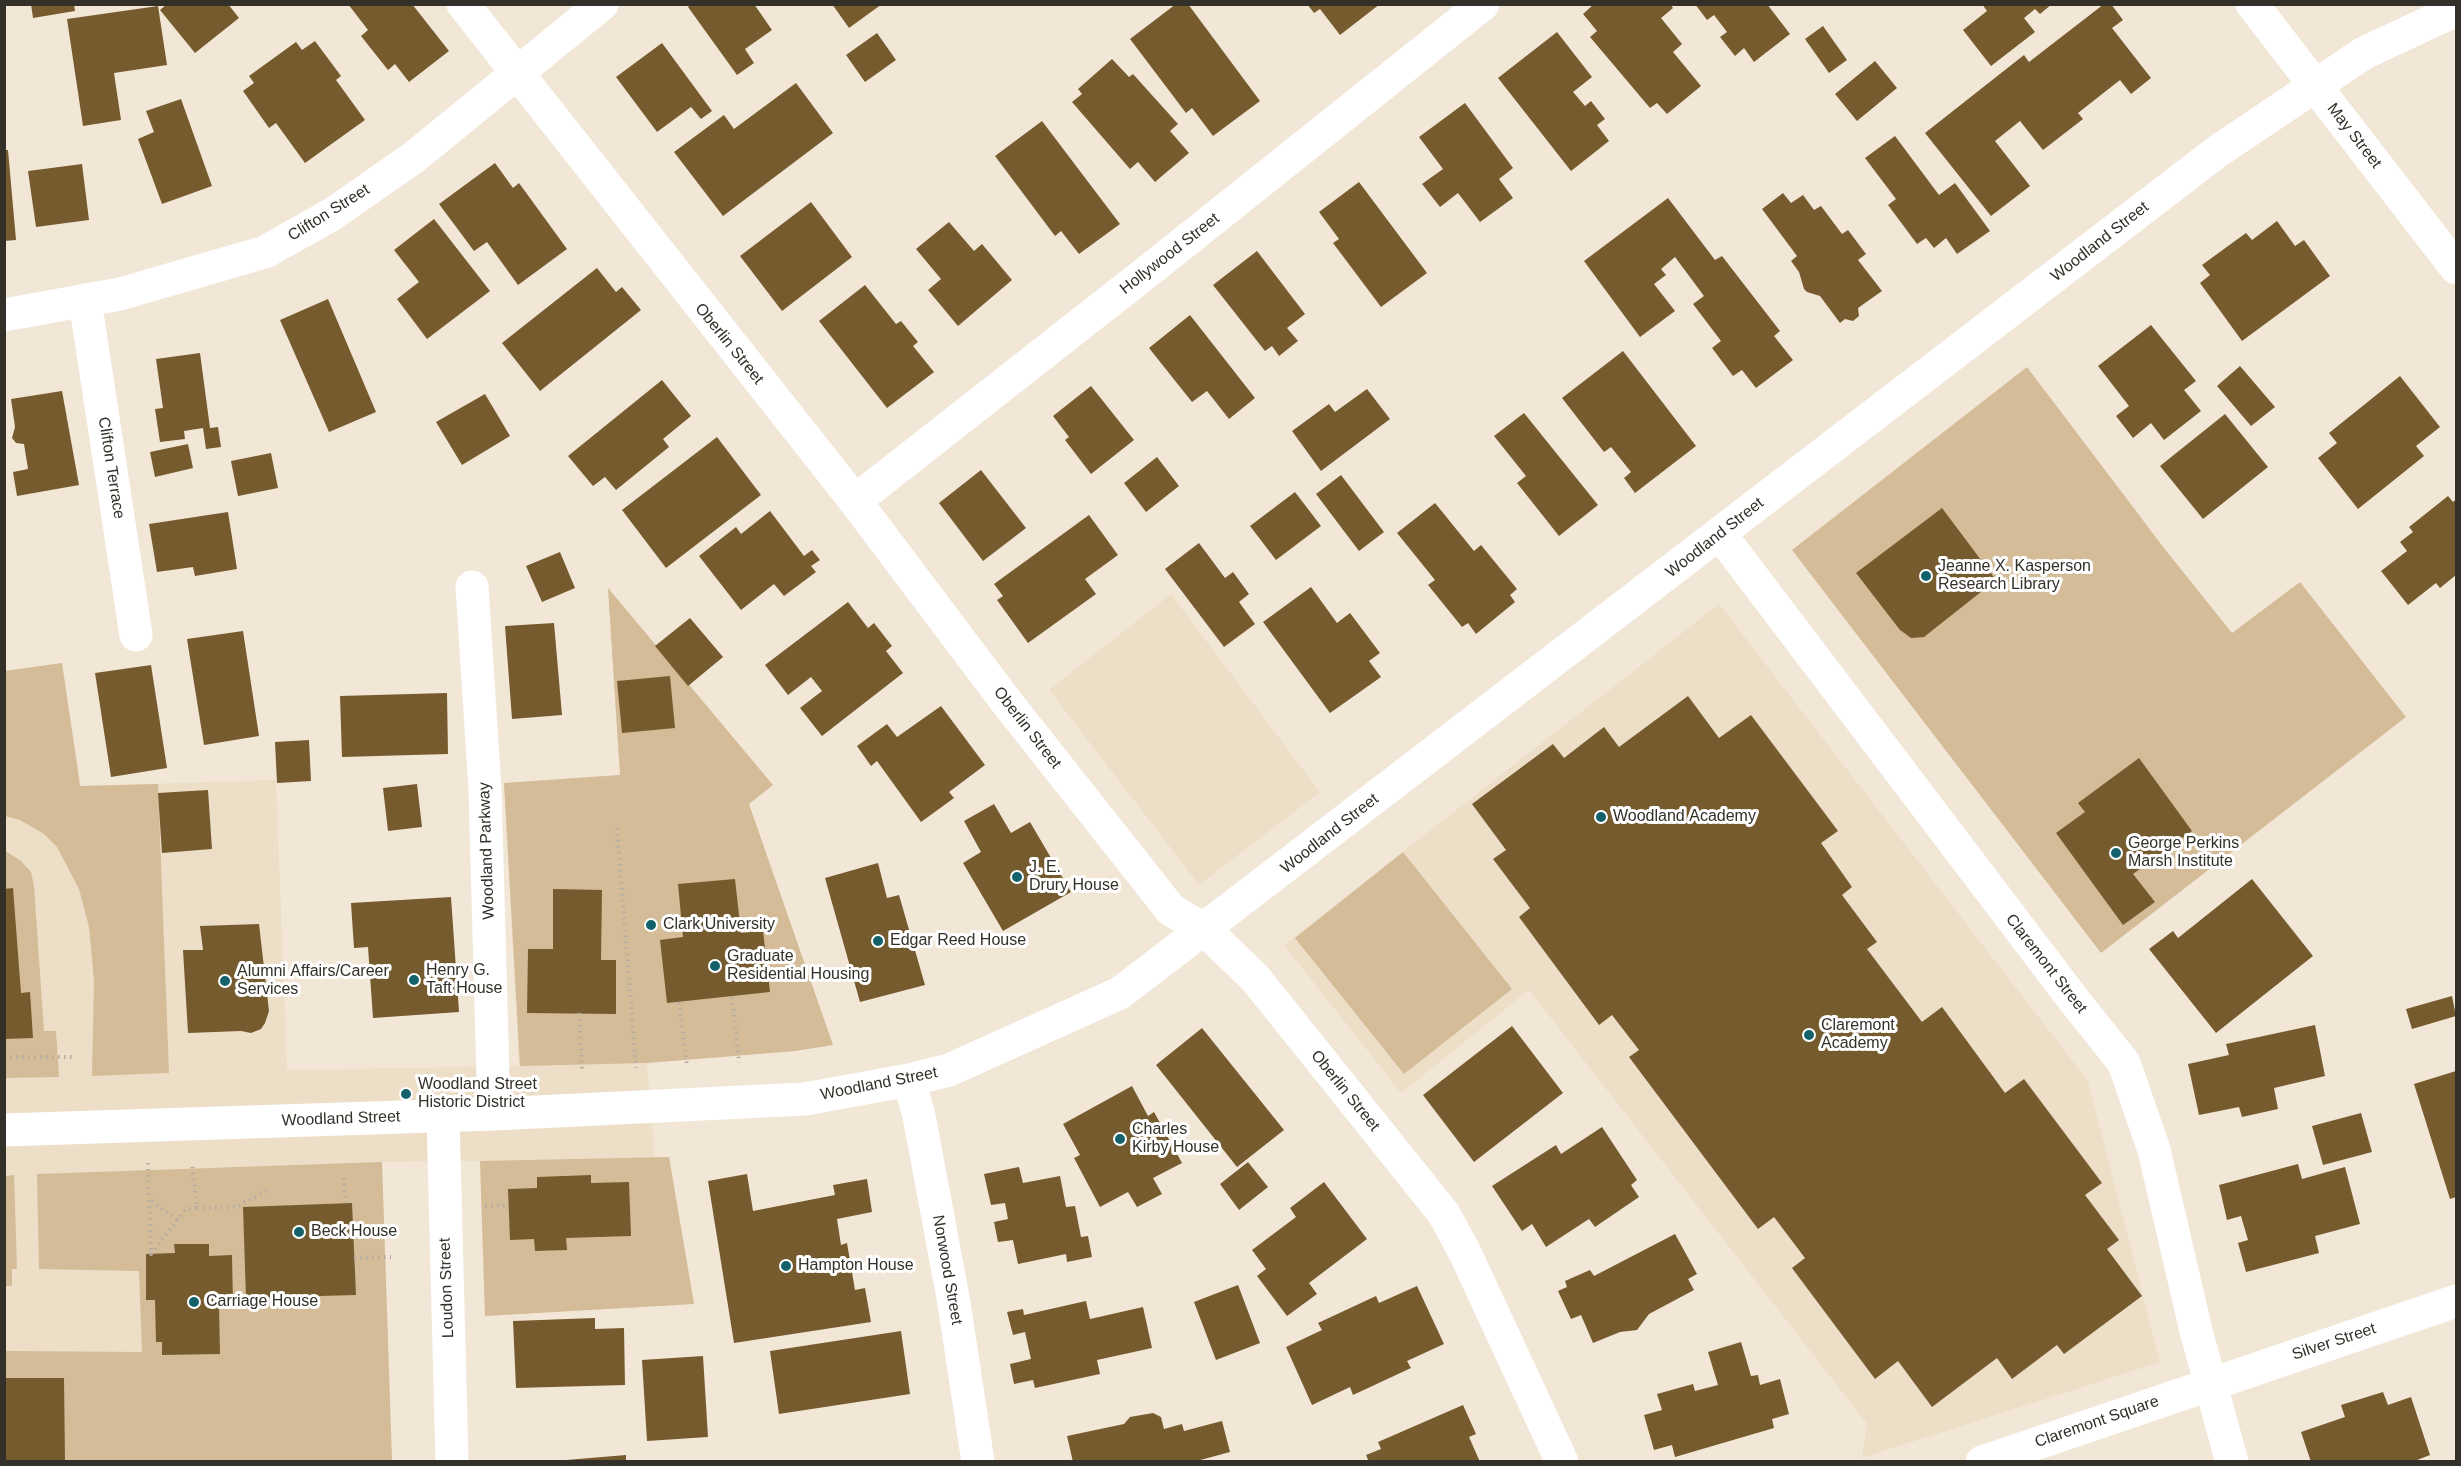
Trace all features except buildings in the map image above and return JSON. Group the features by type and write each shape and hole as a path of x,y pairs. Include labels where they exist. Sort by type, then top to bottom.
{"street":[{"name":"Oberlin Street","path":"463,4 855,501 1005,700 1171,910 1205,930 1255,978 1444,1214 1466,1255 1562,1461"},
{"name":"Clifton Street","path":"4,315 120,294 265,252 331,215 404,164 602,4"},
{"name":"Hollywood Street","path":"855,501 1483,4"},
{"name":"May Street","path":"2252,4 2457,268"},
{"name":"Woodland Street","path":"4,1131 494,1114 805,1099 909,1080 949,1070 1120,993 2218,151 2364,53 2457,10"},
{"name":"Clifton Terrace","path":"85,300 136,635"},
{"name":"Claremont Street","path":"1720,534 2124,1063 2154,1150 2196,1331 2232,1461"},
{"name":"Woodland Parkway","path":"472,588 485,789 494,1114"},
{"name":"Norwood Street","path":"909,1080 919,1116 951,1291 978,1461"},
{"name":"Loudon Street","path":"443,1115 452,1461"},
{"name":"Silver Street","path":"2211,1383 2457,1301"},
{"name":"Claremont Square","path":"1982,1461 2211,1383"}],"path":[{"path":"617,828 636,1069"},
{"path":"732,997 739,1063"},
{"path":"679,1002 687,1066"},
{"path":"579,1013 582,1070"},
{"path":"4,1057 76,1057"},
{"path":"192,1159 197,1208"},
{"path":"148,1161 151,1254 186,1209 236,1207 268,1190"},
{"path":"344,1178 345,1203"},
{"path":"149,1198 177,1220"},
{"path":"481,1207 508,1205"},
{"path":"354,1258 391,1257"}],"shaded area":[{"path":"2027,367 2164,548 2232,633 2300,582 2406,717 2101,953 1792,550"},
{"name":"Clark University","path":"608,588 773,785 749,804 833,1045 795,1051 647,1063 655,1158 669,1157 694,1304 485,1316 480,1161 382,1162 392,1461 5,1461 4,671 62,663 81,786 276,780 287,1070 519,1066 504,783 620,775"},
{"path":"608,588 773,785 749,804 833,1045 795,1051 647,1063 520,1066 504,783 620,775"},
{"path":"1171,594 1320,792 1199,885 1049,690"},
{"name":"Claremont Academy","path":"1719,604 2088,1081 2160,1362 1862,1458 1867,1424 1529,990 1401,1093 1284,945"},
{"path":"62,663 80,786 158,784 169,1073 92,1076 94,981 89,927 79,889 57,847 44,834 20,820 5,816 5,671"},
{"path":"4,850 21,861 31,872 34,886 44,1031 56,1031 59,1077 5,1078"},
{"path":"1403,852 1512,989 1404,1074 1295,938"},
{"path":"669,1157 694,1304 485,1316 480,1161"},
{"path":"382,1162 392,1461 5,1462 5,1351 142,1352 139,1271 39,1269 37,1174"},
{"path":"14,1175 17,1269 12,1269 12,1286 5,1286 5,1176"}],"place":[{"name":"Jeanne X. Kasperson Research Library","path":"1926,576"},
{"name":"Woodland Academy","path":"1601,817"},
{"name":"George Perkins Marsh Institute","path":"2116,853"},
{"name":"J. E. Drury House","path":"1017,877"},
{"name":"Clark University","path":"651,925"},
{"name":"Edgar Reed House","path":"878,941"},
{"name":"Graduate Residential Housing","path":"715,966"},
{"name":"Henry G. Taft House","path":"414,980"},
{"name":"Alumni Affairs/Career Services","path":"225,981"},
{"name":"Claremont Academy","path":"1809,1035"},
{"name":"Woodland Street Historic District","path":"406,1094"},
{"name":"Charles Kirby House","path":"1120,1139"},
{"name":"Beck House","path":"299,1232"},
{"name":"Hampton House","path":"786,1266"},
{"name":"Carriage House","path":"194,1302"}]}
